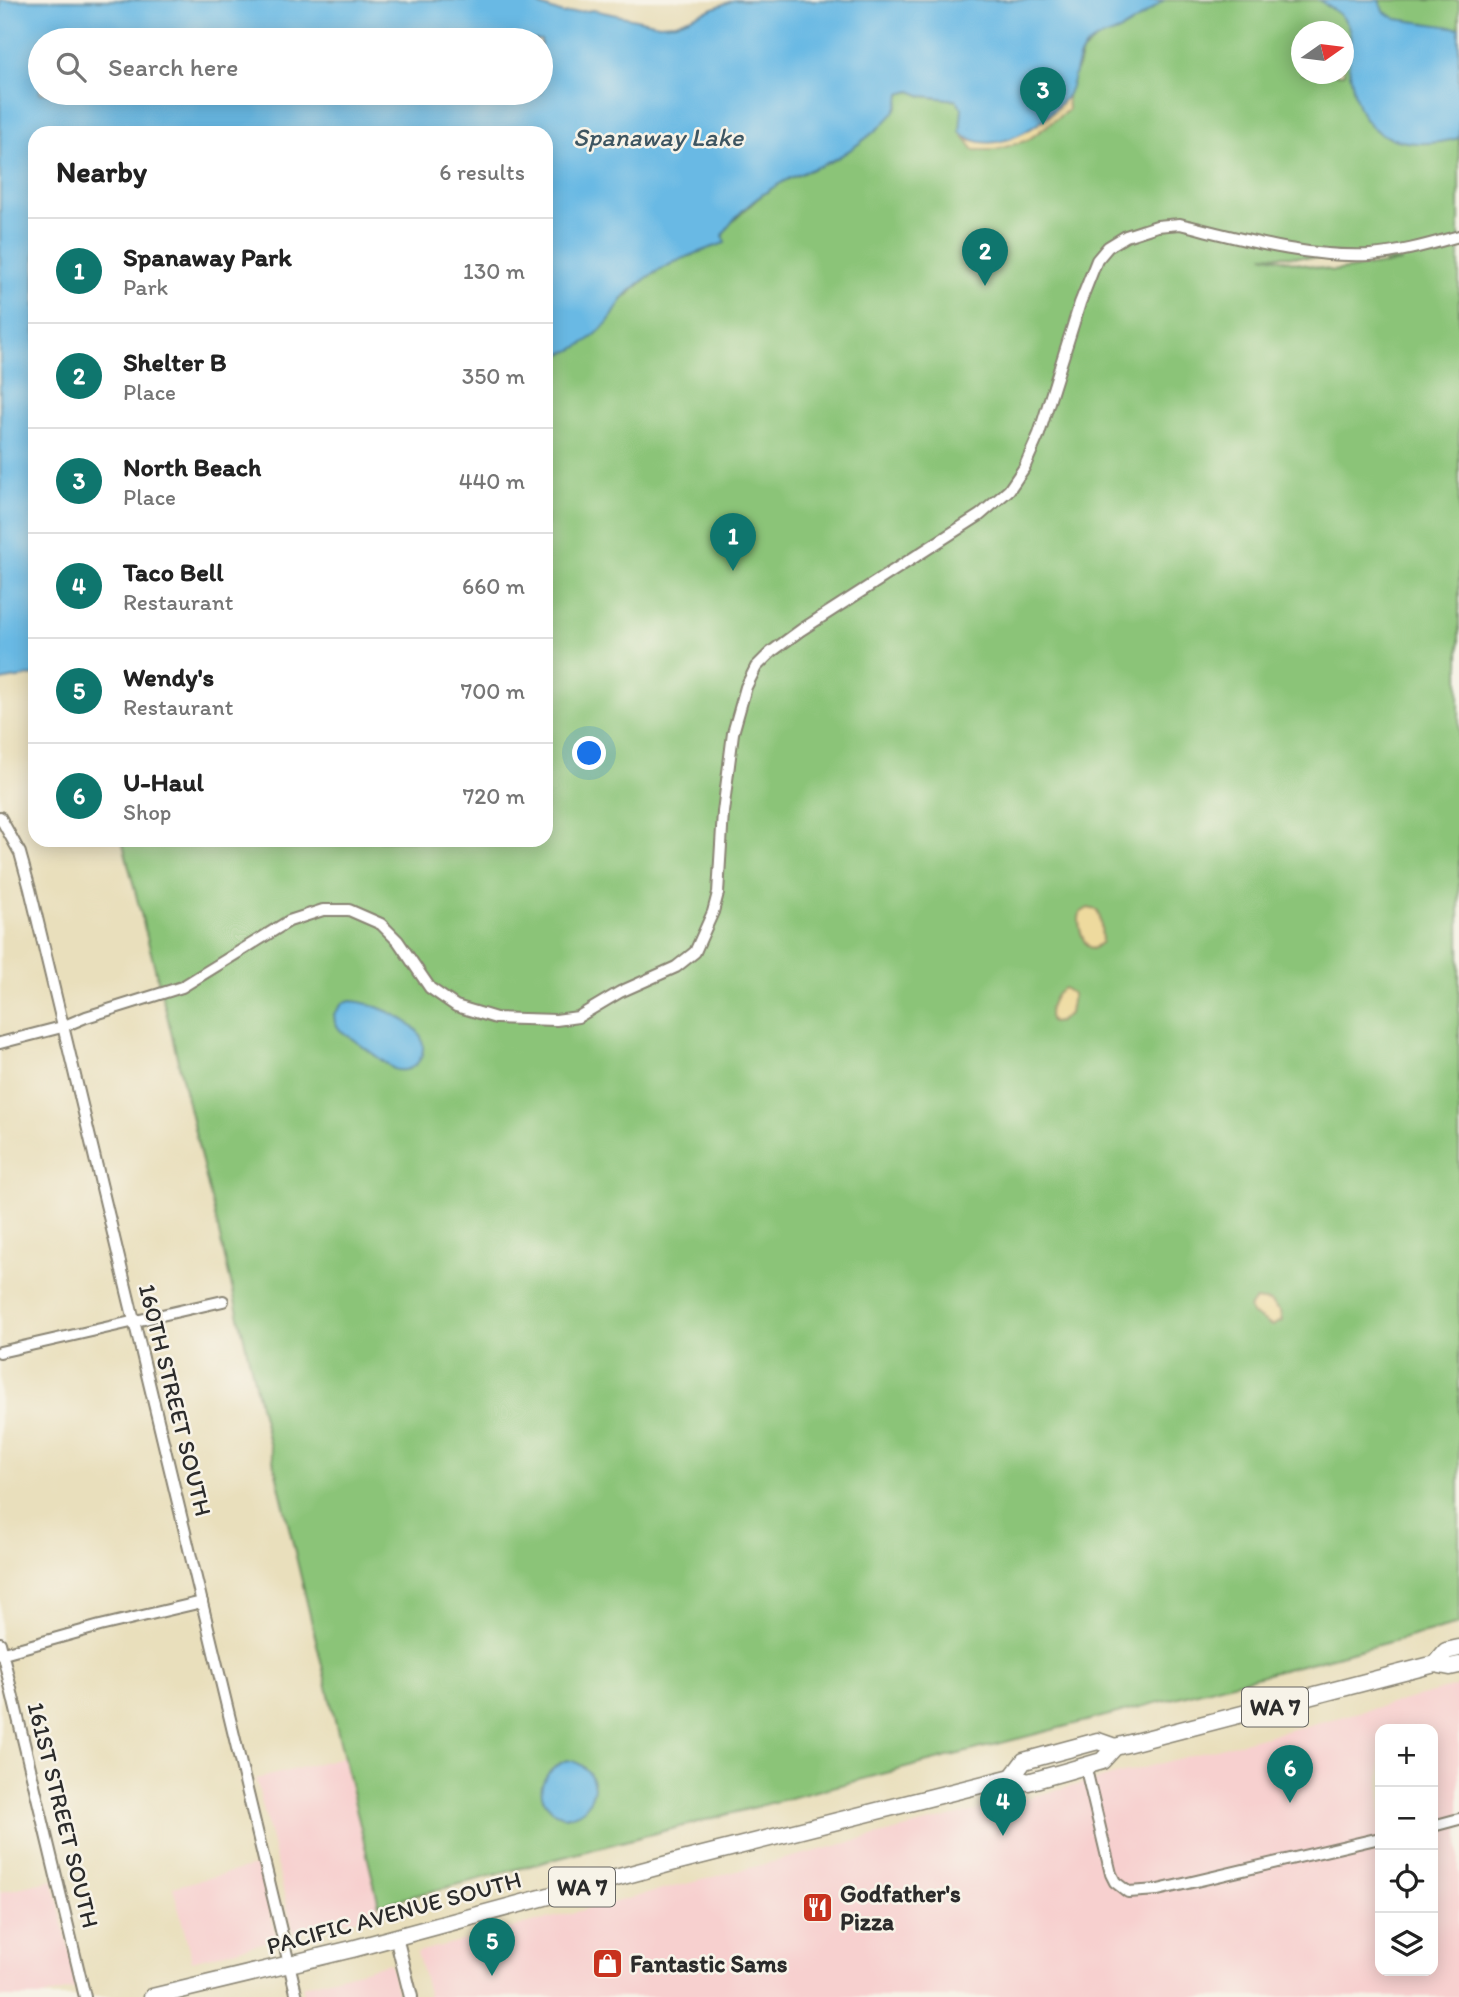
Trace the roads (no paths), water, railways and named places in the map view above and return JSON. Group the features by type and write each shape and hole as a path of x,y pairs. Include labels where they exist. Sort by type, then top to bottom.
{"main road":[{"name":"PACIFIC AVENUE SOUTH","path":"1435,1664 1446,1651 1459,1648"},
{"name":"PACIFIC AVENUE SOUTH","path":"152,1997 289,1965 675,1861 1012,1777 1028,1782 1102,1761 1115,1747 1435,1664 1459,1666"},
{"name":"PACIFIC AVENUE SOUTH","path":"1012,1777 1024,1761 1098,1741 1115,1747"}],"street":[{"path":"0,1043 62,1027 183,987 289,921 312,912 335,908 370,918 388,930 407,953 421,977 442,997 456,1006 496,1018 556,1020 578,1017 620,992 676,967 695,952 713,912 718,893 723,811 733,733 737,712 750,677 771,652 820,617 980,515 1009,490 1031,455 1089,276 1108,247 1141,230 1169,224 1180,224 1261,245 1352,255 1397,252 1459,236"},
{"name":"160TH STREET SOUTH","path":"0,818 20,853 296,1997"},
{"path":"0,1352 223,1301"},
{"path":"1,1650 202,1602"},
{"name":"161ST STREET SOUTH","path":"1,1650 85,1997"},
{"path":"1085,1766 1111,1874 1115,1882 1134,1894 1375,1839"},
{"path":"1438,1825 1459,1819"},
{"path":"396,1937 411,1997"}],"water":[{"name":"Spanaway Lake","path":"0,0 533,0 563,14 593,10 659,24 676,23 734,0 1164,0 1131,25 1086,47 1079,57 1066,97 1045,119 1017,136 1002,141 973,140 960,132 962,108 956,100 923,96 911,91 900,94 899,103 888,119 859,143 833,160 785,180 763,194 728,227 723,235 725,243 687,257 651,275 626,295 607,324 593,337 566,353 553,356 553,126 28,126 28,676 0,681"},
{"path":"1319,0 1379,0 1383,11 1397,19 1459,28 1459,138 1436,142 1410,142 1387,137 1368,123 1358,104 1353,84 1354,21 1345,21"},
{"path":"351,1001 389,1012 415,1029 423,1042 418,1062 408,1069 394,1069 340,1030 335,1023 334,1014 343,1003"},
{"path":"567,1760 585,1769 594,1787 585,1808 565,1817 547,1804 542,1788 549,1773"}],"place":[{"name":"North Beach","path":"1043,125"},
{"name":"Shelter B","path":"985,286"},
{"name":"Spanaway Park","path":"733,571"},
{"name":"U-Haul","path":"1290,1803"},
{"name":"Taco Bell","path":"1003,1836"},
{"name":"Godfather's Pizza","path":"817,1908"},
{"name":"Fantastic Sams","path":"607,1964"},
{"name":"Wendy's","path":"492,1976"}]}
